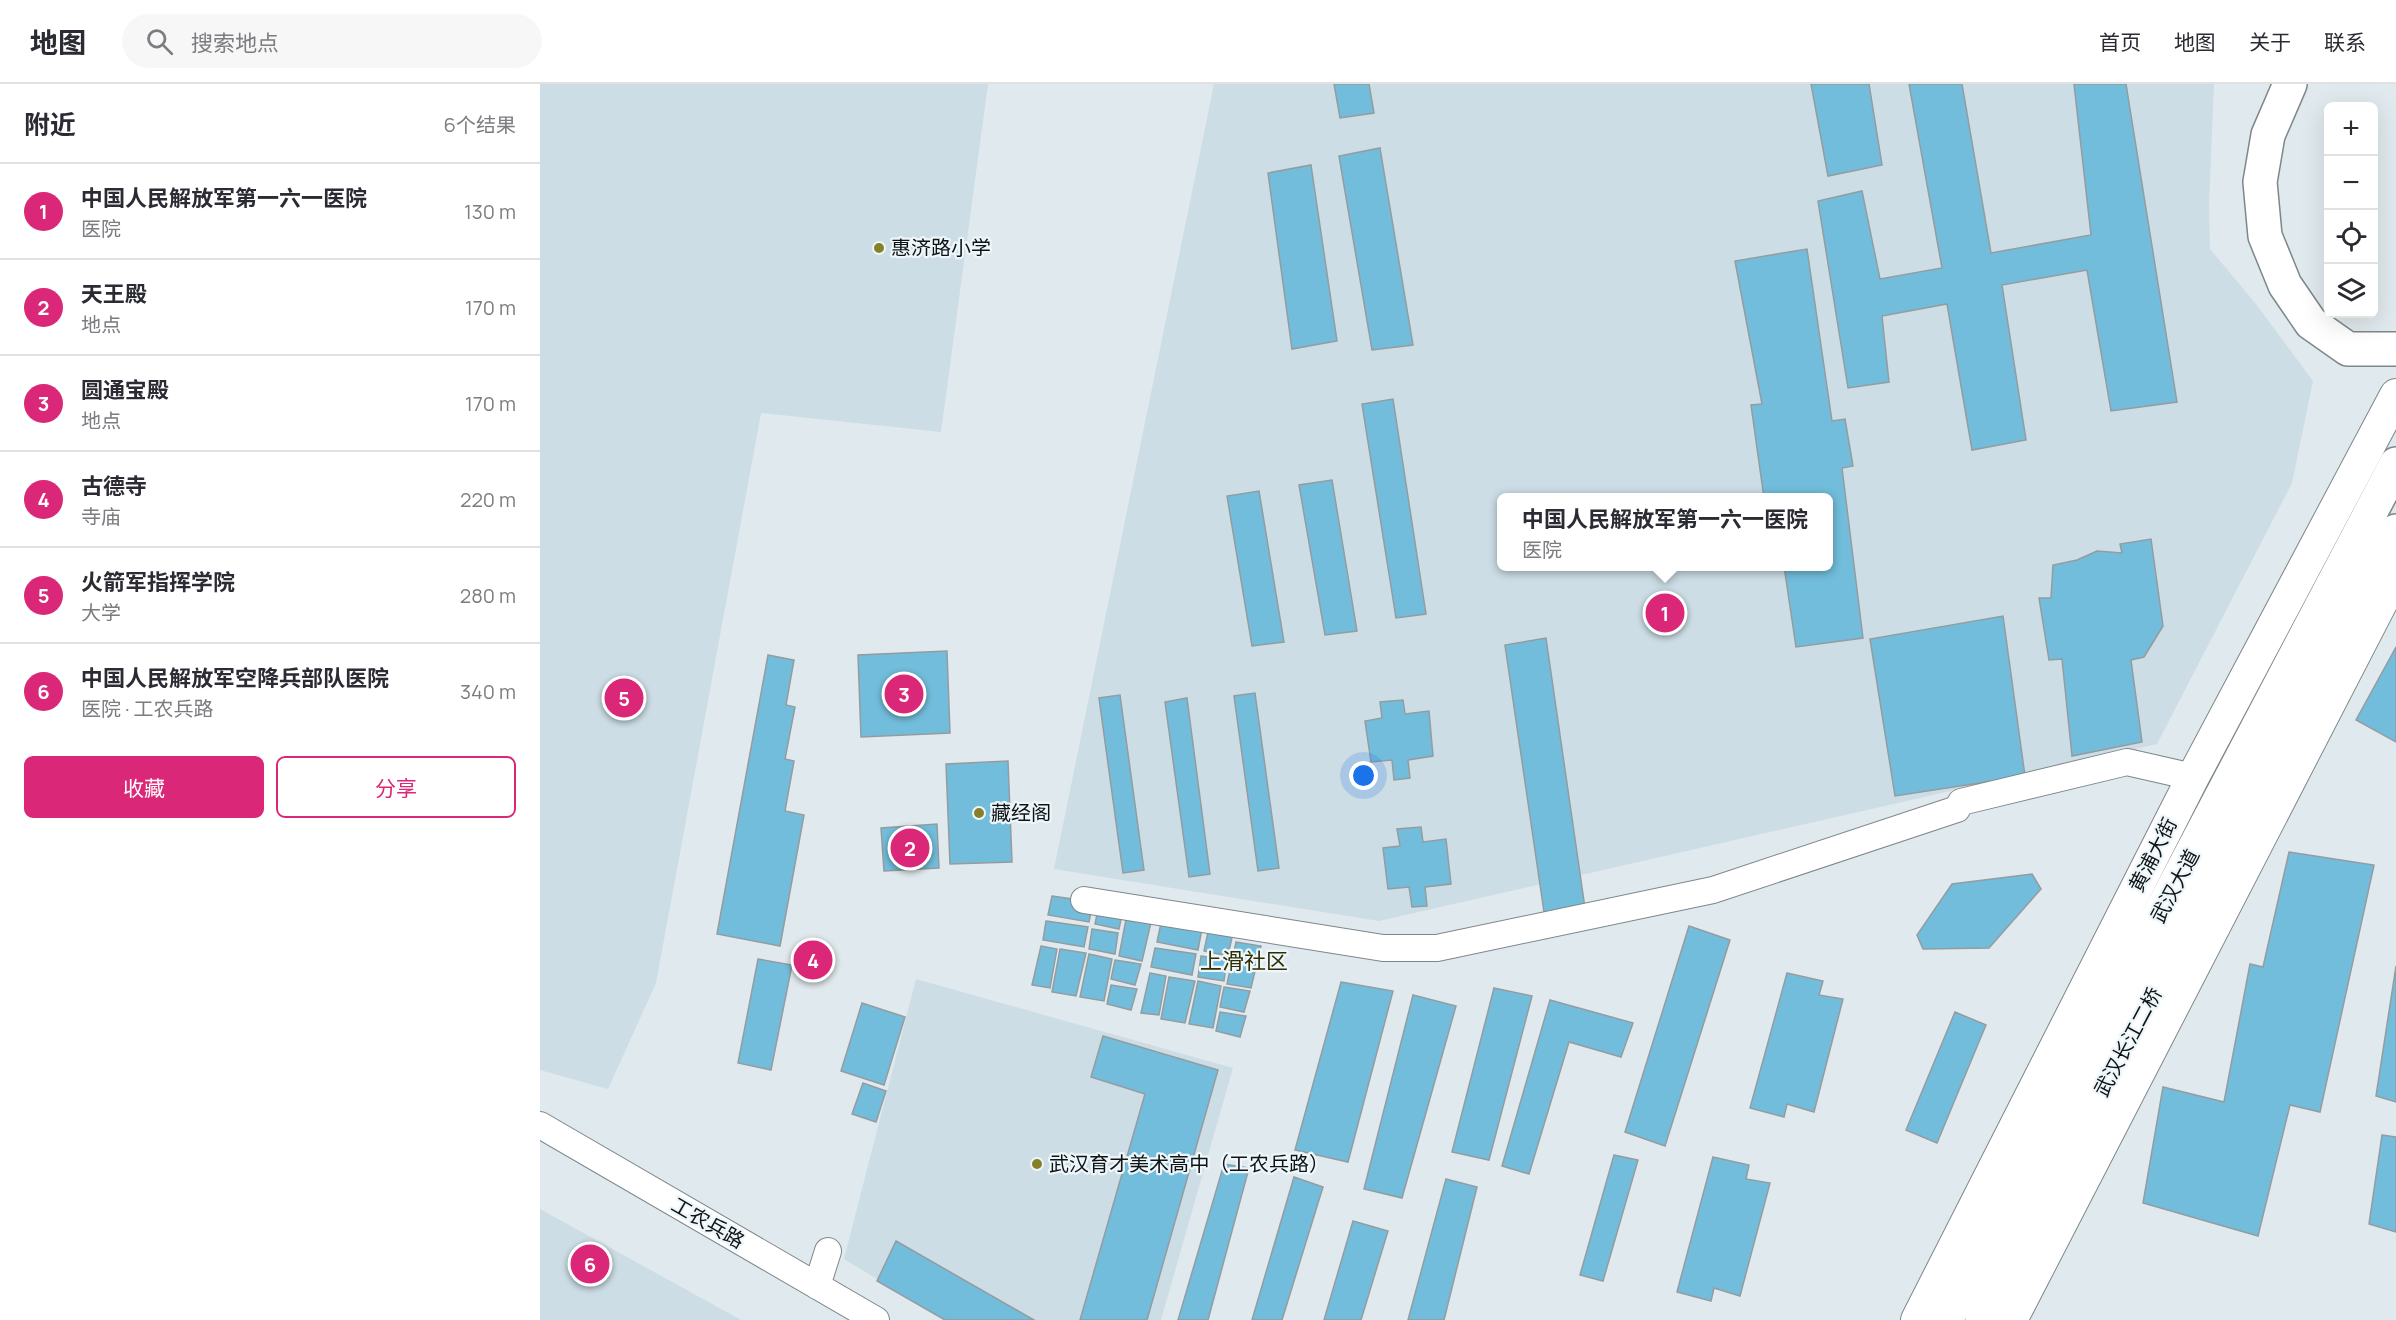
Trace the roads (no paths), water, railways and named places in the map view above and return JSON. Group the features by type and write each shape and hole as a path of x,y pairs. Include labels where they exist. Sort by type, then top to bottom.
{"highway":[{"path":"2290,84 2268,135 2260,182 2265,236 2285,285 2311,323 2348,349 2396,349"},
{"name":"武汉大道","path":"1961,1316 2396,464"},
{"name":"武汉长江二桥","path":"1961,1316 2274,764 2396,531"}],"main road":[{"name":"黄浦大街","path":"1917,1320 2193,777 2396,395"},
{"path":"2011,1320 2396,574"}],"street":[{"path":"1084,900 1383,948 1437,948 1713,890 1956,809 1961,802 2127,762 2193,777"},
{"name":"工农兵路","path":"540,1125 876,1320"},
{"name":"工农兵路","path":"540,1137 855,1320"},
{"path":"817,1286 828,1251"}],"place":[{"name":"惠济路小学","path":"879,248"},
{"name":"中国人民解放军第一六一医院","path":"1665,613"},
{"name":"圆通宝殿","path":"904,694"},
{"name":"火箭军指挥学院","path":"624,698"},
{"name":"藏经阁","path":"979,813"},
{"name":"天王殿","path":"910,848"},
{"name":"古德寺","path":"813,960"},
{"name":"武汉育才美术高中（工农兵路）","path":"1037,1164"},
{"name":"中国人民解放军空降兵部队医院","path":"590,1264"}],"district":[{"name":"上滑社区","path":"1244,961"}]}
